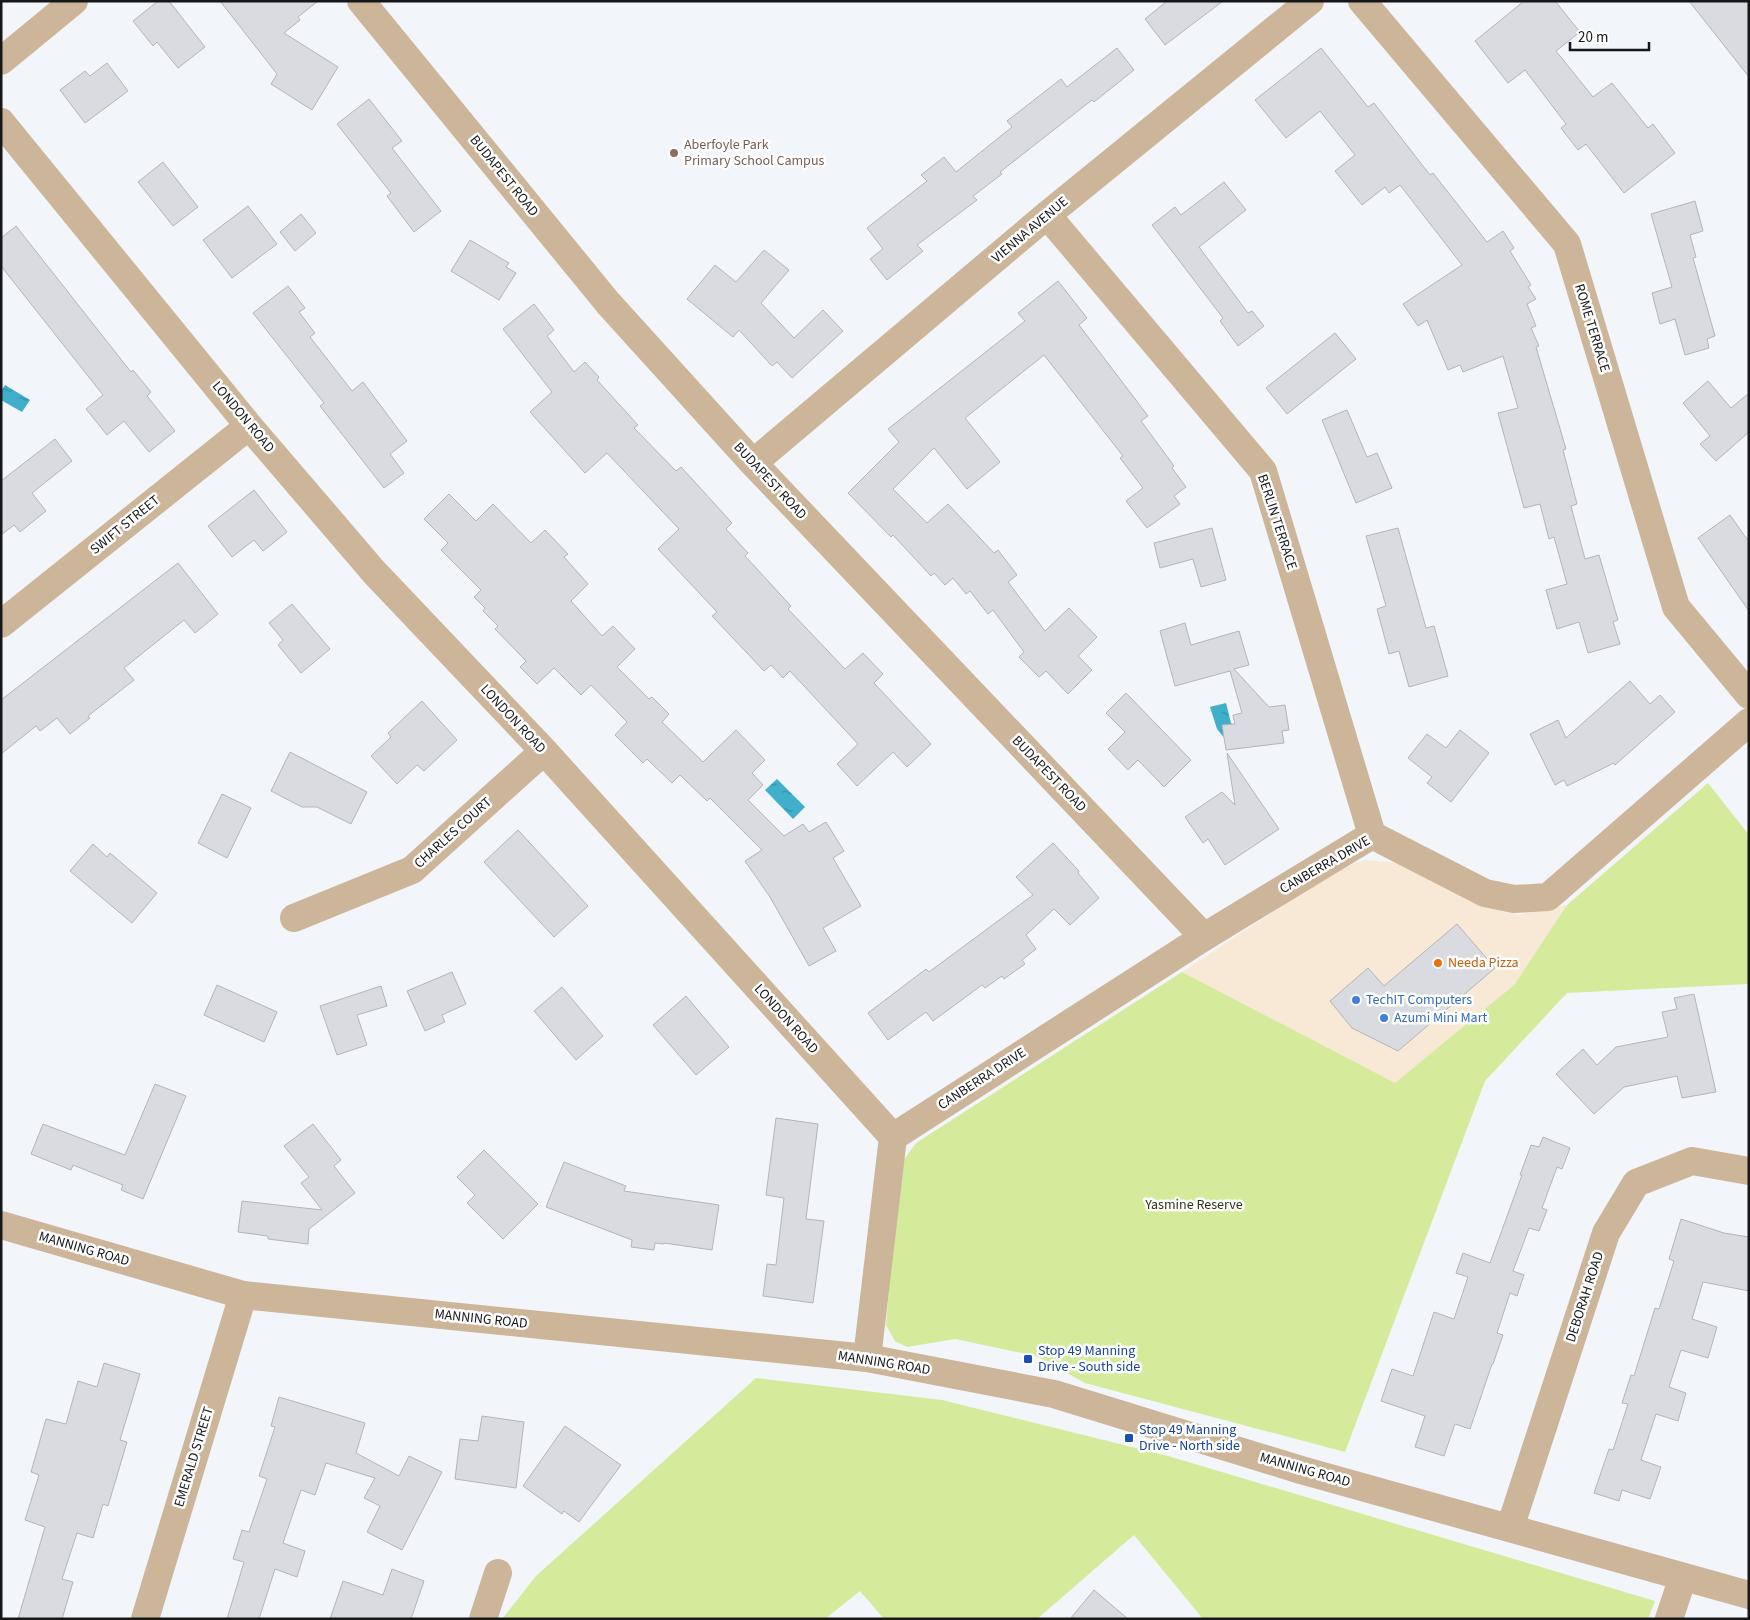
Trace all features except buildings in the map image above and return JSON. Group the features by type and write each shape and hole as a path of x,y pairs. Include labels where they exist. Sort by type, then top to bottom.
{"street":[{"path":"1,61 74,1"},
{"name":"BUDAPEST ROAD","path":"362,1 608,303 753,463 1204,937"},
{"name":"VIENNA AVENUE","path":"753,463 1047,215 1310,1"},
{"name":"ROME TERRACE","path":"1362,1 1567,244 1676,607 1749,695"},
{"name":"LONDON ROAD","path":"1,122 249,426 374,572 544,751 893,1137"},
{"name":"BERLIN TERRACE","path":"1047,215 1263,471 1372,835"},
{"name":"SWIFT STREET","path":"1,624 249,426"},
{"name":"CANBERRA DRIVE","path":"893,1137 1204,937 1372,835 1485,893 1514,900 1548,897 1749,722"},
{"name":"CHARLES COURT","path":"294,918 412,870 544,751"},
{"path":"867,1358 893,1137"},
{"name":"DEBORAH ROAD","path":"1510,1528 1606,1232 1636,1183 1692,1161 1749,1171"},
{"name":"MANNING ROAD","path":"1,1225 243,1295 867,1358 1054,1394 1302,1470 1749,1595"},
{"name":"EMERALD STREET","path":"146,1619 243,1295"},
{"path":"483,1619 498,1573"},
{"path":"1669,1619 1683,1577"}],"shaded area":[{"path":"1365,860 1397,863 1478,904 1517,915 1567,905 1514,985 1395,1084 1182,972 1333,872"}],"green space":[{"name":"Yasmine Reserve","path":"1708,783 1749,835 1749,984 1567,993 1485,1081 1345,1452 1085,1383 1036,1356 955,1339 907,1347 895,1341 886,1325 899,1166 916,1143 1182,972 1395,1083 1514,985 1567,905"},
{"path":"756,1378 942,1400 1168,1456 1655,1601 1648,1619 1203,1619 1134,1535 1037,1619 884,1619 860,1591 825,1619 502,1619 536,1576"}],"water":[{"path":"5,385 30,400 22,412 1,400 1,391"},
{"path":"1226,703 1231,723 1237,729 1226,740 1217,729 1210,707"},
{"path":"777,779 805,807 793,819 765,790"}],"place":[{"name":"Aberfoyle Park Primary School Campus","path":"674,153"},
{"name":"Needa Pizza","path":"1438,963"},
{"name":"TechIT Computers","path":"1356,1000"},
{"name":"Azumi Mini Mart","path":"1384,1018"},
{"name":"Stop 49 Manning Drive - South side","path":"1028,1359"},
{"name":"Stop 49 Manning Drive - North side","path":"1129,1438"}]}
